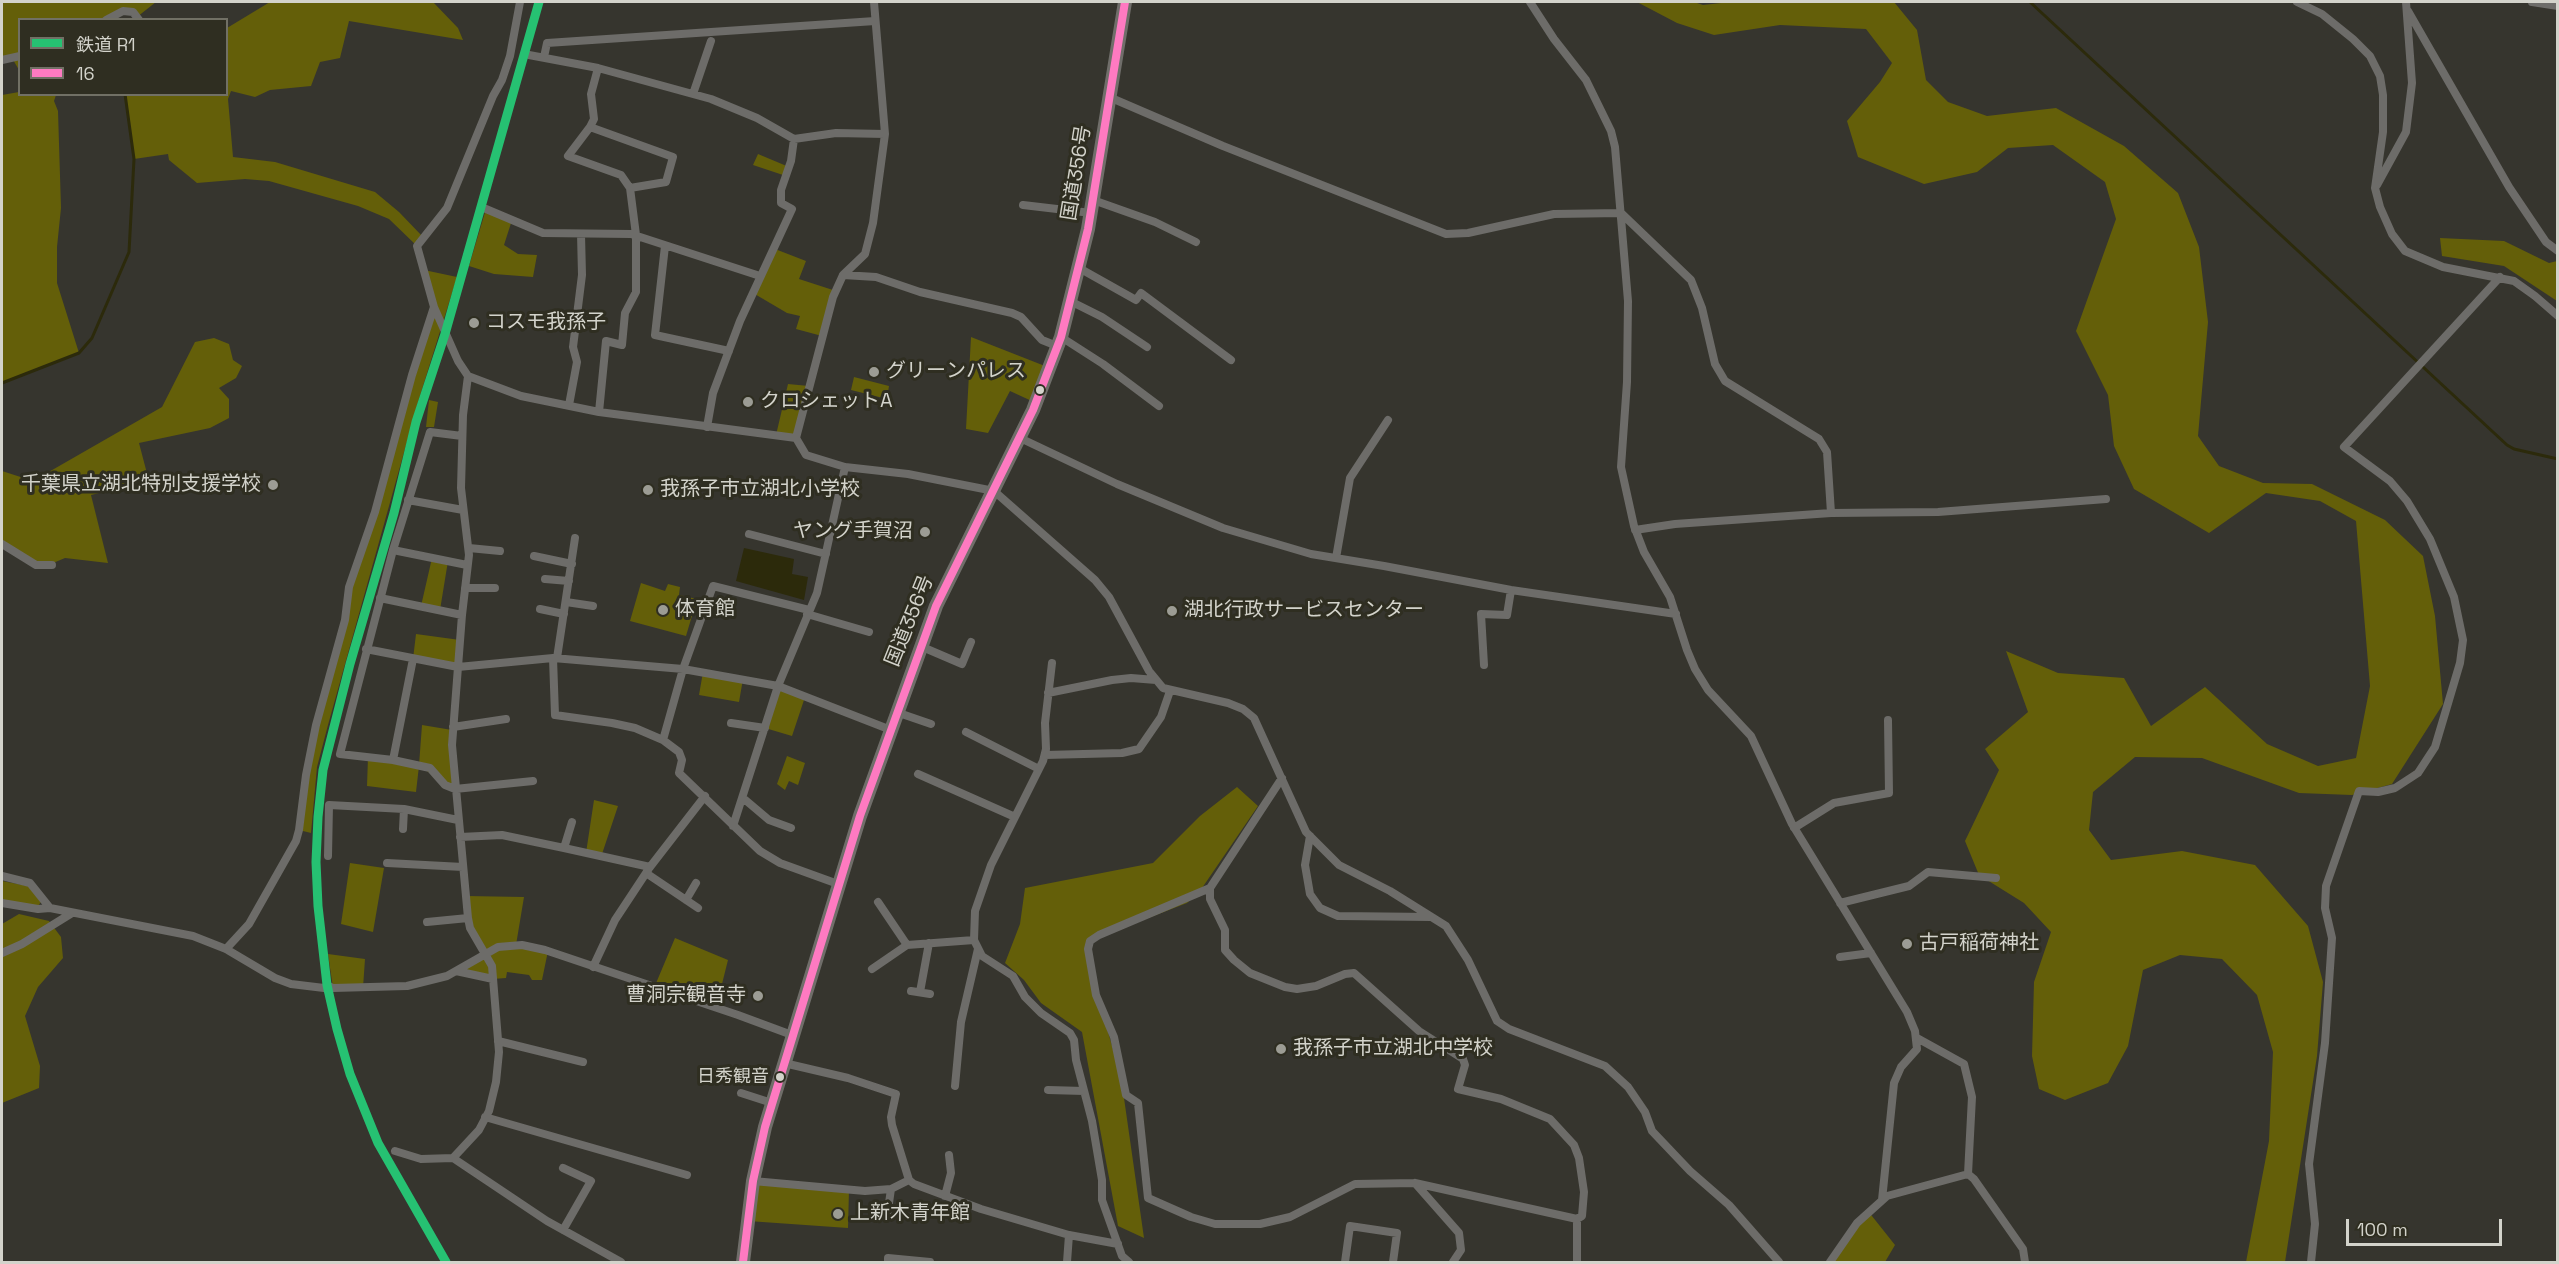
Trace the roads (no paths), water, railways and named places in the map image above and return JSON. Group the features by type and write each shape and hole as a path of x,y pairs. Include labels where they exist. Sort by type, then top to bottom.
{"highway":[{"name":"国道356号","path":"743,1263 753,1181 772,1103 838,884 896,712 949,577 1034,410 1059,342 1079,268 1092,207 1125,2"}],"street":[{"path":"520,2 502,80 493,96 447,208 417,246 434,307 458,361 468,376 521,396 599,412 796,438"},
{"path":"874,2 885,134 873,224 865,254 843,275 833,297 796,438 806,455 845,467 908,474 993,491 1095,580 1109,597 1156,680 1163,688 1243,709 1254,718 1310,836 1339,865 1390,891 1446,927 1468,960 1497,1021 1509,1029 1605,1066 1628,1087 1645,1112 1652,1131 1690,1171 1729,1205 1779,1263"},
{"path":"1530,2 1554,39 1586,80 1611,131 1618,166 1628,338 1621,467 1635,530 1644,552 1670,597 1695,669 1708,690 1750,736 1794,828 1907,1012 1917,1038 1917,1049 1901,1067 1894,1083 1882,1200"},
{"path":"2297,2 2322,14 2353,39 2370,56 2380,76 2383,95 2383,132 2375,188 2388,225 2405,251 2444,267 2500,277 2514,282 2558,316"},
{"path":"2375,188 2406,132 2412,83 2406,2"},
{"path":"2532,2 2558,6"},
{"path":"110,18 123,11 133,12 138,18"},
{"path":"2408,11 2509,188 2546,242 2558,251"},
{"path":"544,57 547,43 875,21"},
{"path":"693,94 711,41"},
{"path":"529,55 598,68 693,94 757,118 794,138 836,133 885,134"},
{"path":"2,60 18,56"},
{"path":"598,68 591,94 594,119 568,156 621,175 630,188 636,235 636,292 626,313 622,345 606,341 599,412"},
{"path":"1109,97 1223,146 1446,234 1468,233 1554,214 1621,213 1691,280 1702,308 1715,364 1725,381 1819,439 1827,452 1832,513"},
{"path":"590,127 673,157 666,182 630,188"},
{"path":"707,427 713,393 729,351 760,276 775,249 792,209 781,203 781,190 791,161 794,138"},
{"path":"1023,205 1092,207 1155,222 1196,242"},
{"path":"486,209 543,233 636,235 760,276"},
{"path":"569,405 577,362 573,347 582,275 580,234"},
{"path":"665,246 655,335 729,351"},
{"path":"1079,268 1136,300 1141,293 1231,360"},
{"path":"843,275 876,277 920,292 1012,313 1020,317 1042,340 1059,342 1103,364 1159,406"},
{"path":"2311,1263 2315,1224 2309,1164 2325,1043 2332,938 2325,908 2326,886 2359,791 2378,792 2396,788 2418,773 2435,747 2460,663 2463,640 2454,597 2430,539 2407,501 2390,480 2344,447 2500,277"},
{"path":"1070,301 1102,317 1147,347"},
{"path":"226,949 249,924 296,841 316,725 345,620 349,587 375,512 434,307"},
{"path":"453,1158 479,1130 485,1117 496,1082 498,1041 492,966 468,918 454,789 453,727 469,548 461,488 462,436 468,376"},
{"path":"1336,558 1350,478 1388,420"},
{"path":"462,436 430,432 393,550 340,754 393,760 430,768 445,785 454,789 533,781"},
{"path":"1020,438 1118,484 1223,528 1311,554 1511,590 1676,614"},
{"path":"733,826 778,686 817,593 845,467"},
{"path":"1635,530 1675,524 1832,513 1938,512 2106,499"},
{"path":"408,500 463,510"},
{"path":"749,534 826,554"},
{"path":"575,538 555,658 555,716 628,727 663,740 679,752 682,760 679,773 760,851 780,863 838,884"},
{"path":"2,544 36,565 52,565"},
{"path":"469,548 500,551"},
{"path":"393,550 467,565"},
{"path":"534,556 572,564"},
{"path":"545,579 569,582"},
{"path":"663,740 683,669 713,586 808,612 868,632"},
{"path":"465,588 495,588"},
{"path":"1484,665 1481,614 1507,615 1511,590"},
{"path":"380,598 462,615"},
{"path":"566,602 593,606"},
{"path":"540,609 564,614"},
{"path":"920,646 962,664 971,642"},
{"path":"366,648 458,667 555,658 683,669 778,686 891,730"},
{"path":"393,760 413,658"},
{"path":"1052,663 1044,723 1045,755 991,865 975,911 974,940 982,956 1013,976 1025,997 1041,1013 1070,1034 1074,1040 1076,1060 1102,1180 1102,1200 1122,1256 1130,1263"},
{"path":"1048,693 1121,679 1156,680"},
{"path":"1045,755 1122,753 1139,749 1161,717 1170,691"},
{"path":"896,712 931,724"},
{"path":"453,727 506,719"},
{"path":"1794,828 1834,804 1889,793 1888,720"},
{"path":"731,723 765,728"},
{"path":"966,732 1039,769"},
{"path":"935,781 938,772"},
{"path":"918,774 1016,817"},
{"path":"1210,888 1099,935 1090,941 1088,949 1096,995 1114,1037 1126,1095 1138,1103 1148,1198 1191,1217 1215,1224 1260,1224 1290,1217 1355,1184 1415,1183 1577,1219 1582,1216 1584,1192 1579,1158 1570,1139 1550,1119 1501,1099 1458,1089 1465,1065 1463,1059 1419,1031 1354,973 1345,974 1316,986 1297,989 1285,987 1250,973 1225,950 1225,930 1210,899 1210,888 1282,778"},
{"path":"593,967 615,920 648,870 705,796"},
{"path":"743,798 769,820 791,828"},
{"path":"328,856 329,806 404,809 458,820"},
{"path":"403,829 404,809"},
{"path":"564,848 572,822"},
{"path":"460,837 502,835 564,848 648,870 698,908"},
{"path":"1310,836 1305,866 1310,894 1320,908 1338,916 1432,917"},
{"path":"387,863 463,867"},
{"path":"1840,903 1909,886 1928,872 1996,878"},
{"path":"2,876 30,882 50,908"},
{"path":"687,900 696,883"},
{"path":"878,902 907,945"},
{"path":"2,903 38,909 50,908 193,936 226,949 275,978 291,984 324,988 327,985 333,988 407,986 447,976 498,947 522,945 792,1035"},
{"path":"2,953 22,944 72,913"},
{"path":"427,922 468,918"},
{"path":"872,969 907,945 974,940"},
{"path":"921,992 929,943"},
{"path":"955,1086 961,1022 978,950"},
{"path":"1840,957 1871,953"},
{"path":"456,971 493,980"},
{"path":"1917,1038 1964,1064 1972,1097 1968,1174"},
{"path":"498,1041 583,1062"},
{"path":"784,1063 849,1078 896,1094 891,1117 892,1125 909,1180 914,1184 981,1209 1069,1235 1118,1244"},
{"path":"1048,1090 1084,1091"},
{"path":"741,1094 772,1103"},
{"path":"485,1117 687,1176"},
{"path":"395,1151 421,1159 453,1158 563,1230 616,1261"},
{"path":"945,1196 951,1173 949,1155"},
{"path":"563,1168 591,1180 563,1230"},
{"path":"1830,1263 1857,1223 1882,1200 1896,1192 1968,1174"},
{"path":"1968,1174 1974,1179 2023,1249 2025,1263"},
{"path":"753,1181 865,1191 891,1189 909,1180"},
{"path":"1415,1183 1459,1233 1461,1250 1453,1263"},
{"path":"886,1217 891,1189"},
{"path":"1577,1219 1577,1263"},
{"path":"1345,1263 1350,1226 1397,1233 1393,1263"},
{"path":"1067,1263 1069,1235"},
{"path":"888,1263 888,1258 930,1263"}],"waterway":[{"path":"2030,2 2507,445 2514,449 2558,459"},
{"path":"2,383 79,353 92,338 129,252 134,159 125,96"}],"rail line":[{"name":"R1","path":"446,1262 378,1143 350,1074 337,1029 327,985 318,906 316,862 318,817 323,770 350,664 394,513 416,422 445,334 539,2"}],"place":[{"name":"コスモ我孫子","path":"474,323"},
{"name":"グリーンパレス","path":"874,372"},
{"name":"クロシェットA","path":"748,402"},
{"name":"千葉県立湖北特別支援学校","path":"273,485"},
{"name":"我孫子市立湖北小学校","path":"648,490"},
{"name":"ヤング手賀沼","path":"925,532"},
{"name":"体育館","path":"663,610"},
{"name":"湖北行政サービスセンター","path":"1172,611"},
{"name":"古戸稲荷神社","path":"1907,944"},
{"name":"曹洞宗観音寺","path":"758,996"},
{"name":"我孫子市立湖北中学校","path":"1281,1049"},
{"name":"日秀観音","path":"780,1077"},
{"name":"上新木青年館","path":"838,1214"}]}
